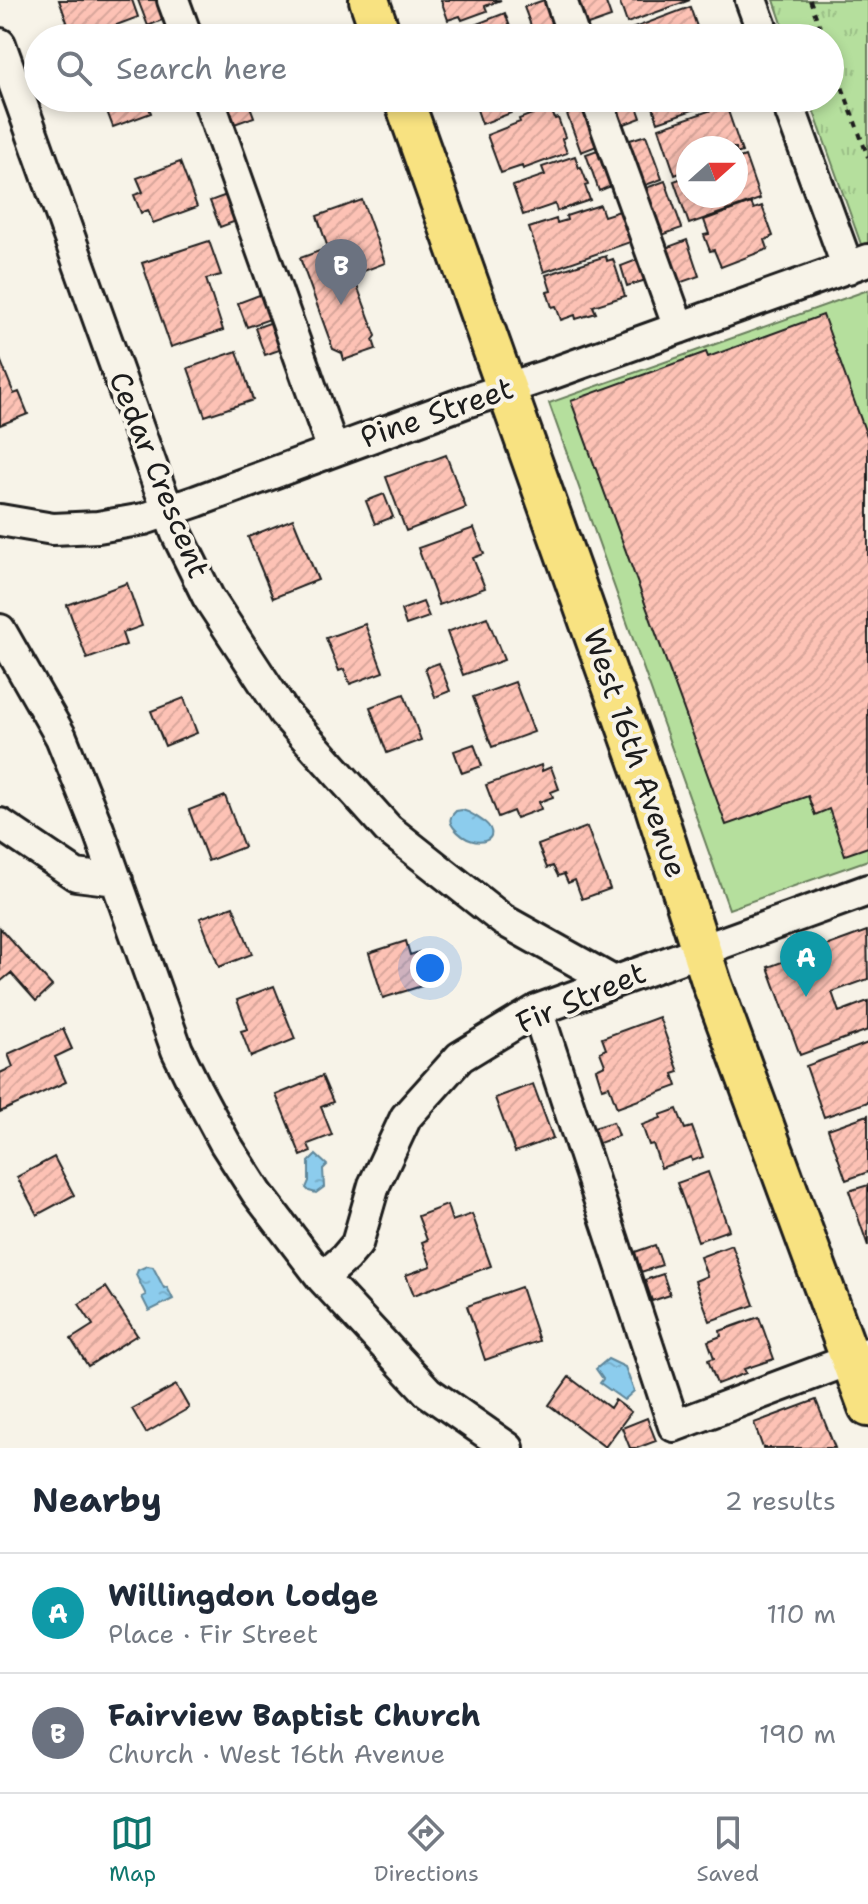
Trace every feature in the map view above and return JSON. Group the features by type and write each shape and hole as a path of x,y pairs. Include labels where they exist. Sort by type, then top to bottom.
{"main road":[{"path":"369,0 377,24"},
{"name":"West 16th Avenue","path":"408,112 655,807 712,984 859,1356 868,1407"}],"street":[{"path":"173,0 182,24"},
{"path":"561,0 569,24"},
{"path":"751,0 760,24"},
{"name":"Cedar Crescent","path":"0,44 6,82 177,534 208,597 284,713 388,829 503,920 614,982"},
{"path":"213,112 333,450"},
{"path":"601,112 679,328"},
{"path":"792,112 858,264"},
{"name":"Pine Street","path":"0,520 53,529 98,527 144,519 858,264"},
{"path":"0,630 61,737 117,880 177,1050 225,1143 257,1193 322,1278 428,1392 508,1448"},
{"path":"0,824 76,875 117,880"},
{"name":"Fir Street","path":"322,1278 357,1244 374,1185 406,1117 460,1057 537,1010 868,890"},
{"path":"537,1010 674,1426 859,1356"}],"path":[{"path":"810,0 819,24"},
{"path":"844,92 868,157"}],"green space":[{"path":"774,0 868,0 868,264 814,112 844,112 844,24 782,24"},
{"path":"868,290 868,860 729,909 549,403"}],"water":[{"path":"462,810 488,826 490,837 480,842 471,841 454,828 451,817"},
{"path":"316,1155 327,1165 323,1169 324,1187 316,1193 306,1188 309,1162"},
{"path":"153,1267 173,1299 149,1311 142,1297 146,1295 136,1275 138,1270"},
{"path":"608,1359 625,1367 634,1391 624,1400 600,1383 603,1379 596,1369"}],"building":[{"path":"59,0 132,0 138,17 119,24 68,24"},
{"path":"138,0 161,0 167,18 147,24"},
{"path":"441,0 501,0 485,6 487,11 462,20 460,16 448,20"},
{"path":"549,0 557,22 530,24 524,7"},
{"path":"605,0 611,17 584,24 575,1"},
{"path":"619,0 690,0 627,23"},
{"path":"690,7 696,24 644,24"},
{"path":"505,13 509,24 477,24"},
{"path":"107,112 151,113 113,127"},
{"path":"224,112 252,112 254,117 229,126"},
{"path":"478,112 511,113 482,124"},
{"path":"537,112 552,112 555,119 558,118 565,137 562,139 567,153 523,169 522,166 501,173 487,135 520,122 519,119"},
{"path":"590,112 602,144 581,152 567,114"},
{"path":"618,112 639,112 641,118 622,125"},
{"path":"655,112 687,112 658,122"},
{"path":"706,112 728,112 737,136 676,136 675,175 659,128"},
{"path":"646,135 662,179 643,186 627,141"},
{"path":"603,148 616,184 599,191 586,154"},
{"path":"575,156 588,185 585,186 590,200 557,211 555,204 523,215 513,186 545,175 542,167"},
{"path":"180,162 197,207 153,223 148,210 141,213 134,195 143,192 137,178"},
{"path":"748,165 760,199 748,203"},
{"path":"665,181 682,228 662,235 646,188"},
{"path":"229,194 239,220 220,227 210,201"},
{"path":"362,200 385,263 353,275 376,336 373,340 376,349 344,360 342,353 333,349 300,258 328,248 317,216"},
{"path":"751,203 754,209 762,206 773,236 765,240 768,249 721,267 704,235 709,234 704,220 737,208 748,208"},
{"path":"600,205 604,216 626,209 636,240 544,272 529,228 556,219 557,223 567,220 566,216"},
{"path":"683,208 734,208 689,224"},
{"path":"687,240 699,276 676,284 663,249"},
{"path":"209,241 221,275 206,279 223,330 171,347 142,263"},
{"path":"606,256 607,261 613,259 625,296 593,306 596,313 561,320 547,292 551,291 546,275"},
{"path":"642,258 649,279 627,286 621,266"},
{"path":"262,294 270,319 247,327 238,303"},
{"path":"823,315 868,439 868,847 845,855 829,809 815,815 808,796 726,825 571,401 706,352 708,357"},
{"path":"275,321 285,348 265,355 255,328"},
{"path":"237,351 253,400 205,416 188,368"},
{"path":"0,359 14,394 19,392 28,414 0,425"},
{"path":"446,455 466,508 406,531 386,477"},
{"path":"384,494 393,517 375,524 366,501"},
{"path":"293,519 318,580 273,598 248,537"},
{"path":"474,528 484,554 473,558 485,588 439,605 418,548"},
{"path":"127,583 142,626 122,633 126,645 87,659 67,605"},
{"path":"423,602 429,617 406,625 401,610"},
{"path":"487,617 504,660 463,675 447,632"},
{"path":"365,624 383,672 350,684 344,669 339,671 326,638"},
{"path":"439,663 450,691 435,697 425,668"},
{"path":"515,682 534,732 492,747 473,697"},
{"path":"404,694 421,740 387,753 370,707"},
{"path":"184,698 197,733 165,746 151,711"},
{"path":"474,744 482,766 462,773 454,751"},
{"path":"541,765 542,771 551,767 559,789 551,792 553,797 539,802 541,809 516,818 513,811 498,817 486,785"},
{"path":"225,796 244,847 208,861 189,810"},
{"path":"587,827 610,889 582,899 575,880 568,883 564,874 558,876 553,866 547,868 538,845"},
{"path":"233,906 252,954 219,967 200,918"},
{"path":"0,928 52,986 36,1001 11,973 0,982"},
{"path":"867,931 868,979 832,992 839,1012 868,1001 868,1030 800,1055 768,967"},
{"path":"406,941 410,955 419,952 428,984 383,998 369,953"},
{"path":"274,986 295,1039 251,1057 241,1031 248,1029 237,1000"},
{"path":"659,1017 679,1072 673,1074 677,1086 617,1108 609,1086 602,1088 596,1069 605,1065 600,1052 606,1049 602,1038"},
{"path":"63,1029 72,1049 55,1057 66,1082 0,1112 0,1073 13,1067 8,1054"},
{"path":"868,1043 868,1102 824,1117 806,1066"},
{"path":"322,1076 333,1102 321,1107 332,1135 308,1144 311,1152 301,1156 276,1095"},
{"path":"533,1084 553,1138 515,1152 495,1098"},
{"path":"677,1109 685,1129 692,1127 703,1157 692,1161 691,1157 661,1168 642,1125"},
{"path":"868,1115 868,1172 846,1180 828,1129"},
{"path":"613,1122 618,1136 597,1144 591,1129"},
{"path":"54,1157 74,1195 37,1215 17,1177"},
{"path":"708,1172 729,1230 698,1241 677,1183"},
{"path":"868,1185 868,1246 849,1191"},
{"path":"447,1205 452,1221 472,1214 491,1266 414,1295 406,1275 431,1266 422,1242 427,1240 418,1216"},
{"path":"655,1245 662,1265 641,1272 635,1252"},
{"path":"732,1245 754,1305 710,1321 695,1281 707,1276 700,1257"},
{"path":"663,1274 670,1295 652,1301 645,1280"},
{"path":"106,1287 137,1335 88,1366 71,1339 93,1325 79,1304"},
{"path":"521,1287 539,1341 485,1360 467,1306"},
{"path":"759,1317 774,1359 744,1369 746,1373 717,1384 708,1360 714,1358 708,1341 721,1336 720,1331"},
{"path":"569,1377 610,1408 615,1400 631,1412 605,1447 549,1405"},
{"path":"176,1385 189,1408 146,1433 132,1409"},
{"path":"816,1400 835,1448 763,1448 754,1423"},
{"path":"647,1418 656,1441 630,1448 622,1428"}],"place":[{"name":"Fairview Baptist Church","path":"341,305"},
{"name":"Willingdon Lodge","path":"806,997"}]}
